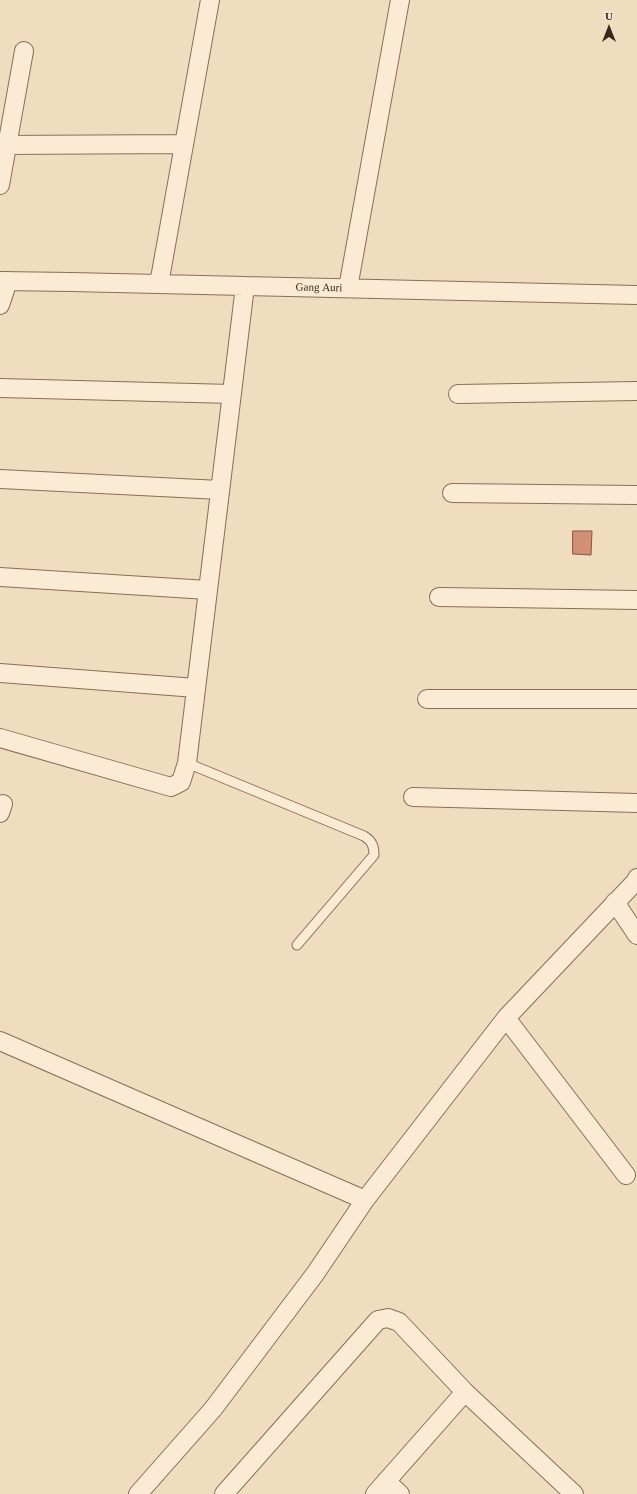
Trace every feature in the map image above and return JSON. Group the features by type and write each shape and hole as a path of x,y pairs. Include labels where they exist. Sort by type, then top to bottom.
{"street":[{"path":"159,284 210,0"},
{"path":"348,288 400,0"},
{"path":"0,185 4,145 24,51"},
{"path":"4,145 184,144"},
{"path":"0,305 4,281"},
{"name":"Gang Auri","path":"4,281 637,295"},
{"path":"0,738 171,786 181,782 187,763 245,286"},
{"path":"0,388 232,394"},
{"path":"458,394 637,392"},
{"path":"0,479 220,490"},
{"path":"452,493 637,495"},
{"path":"0,577 208,590"},
{"path":"439,597 637,600"},
{"path":"0,673 196,688"},
{"path":"427,699 637,699"},
{"path":"413,797 637,804"},
{"path":"138,1494 222,1397 316,1274 364,1200 506,1018 636,881 637,878"},
{"path":"615,902 637,935"},
{"path":"506,1018 626,1175"},
{"path":"0,1041 364,1200"},
{"path":"224,1494 378,1320 388,1318 399,1322 464,1392 574,1494"},
{"path":"400,1494 380,1488 464,1392"}],"lane":[{"path":"187,763 364,836 371,841 374,847 374,855 297,945"}],"building":[{"path":"573,531 592,531 591,555 573,554"}]}
